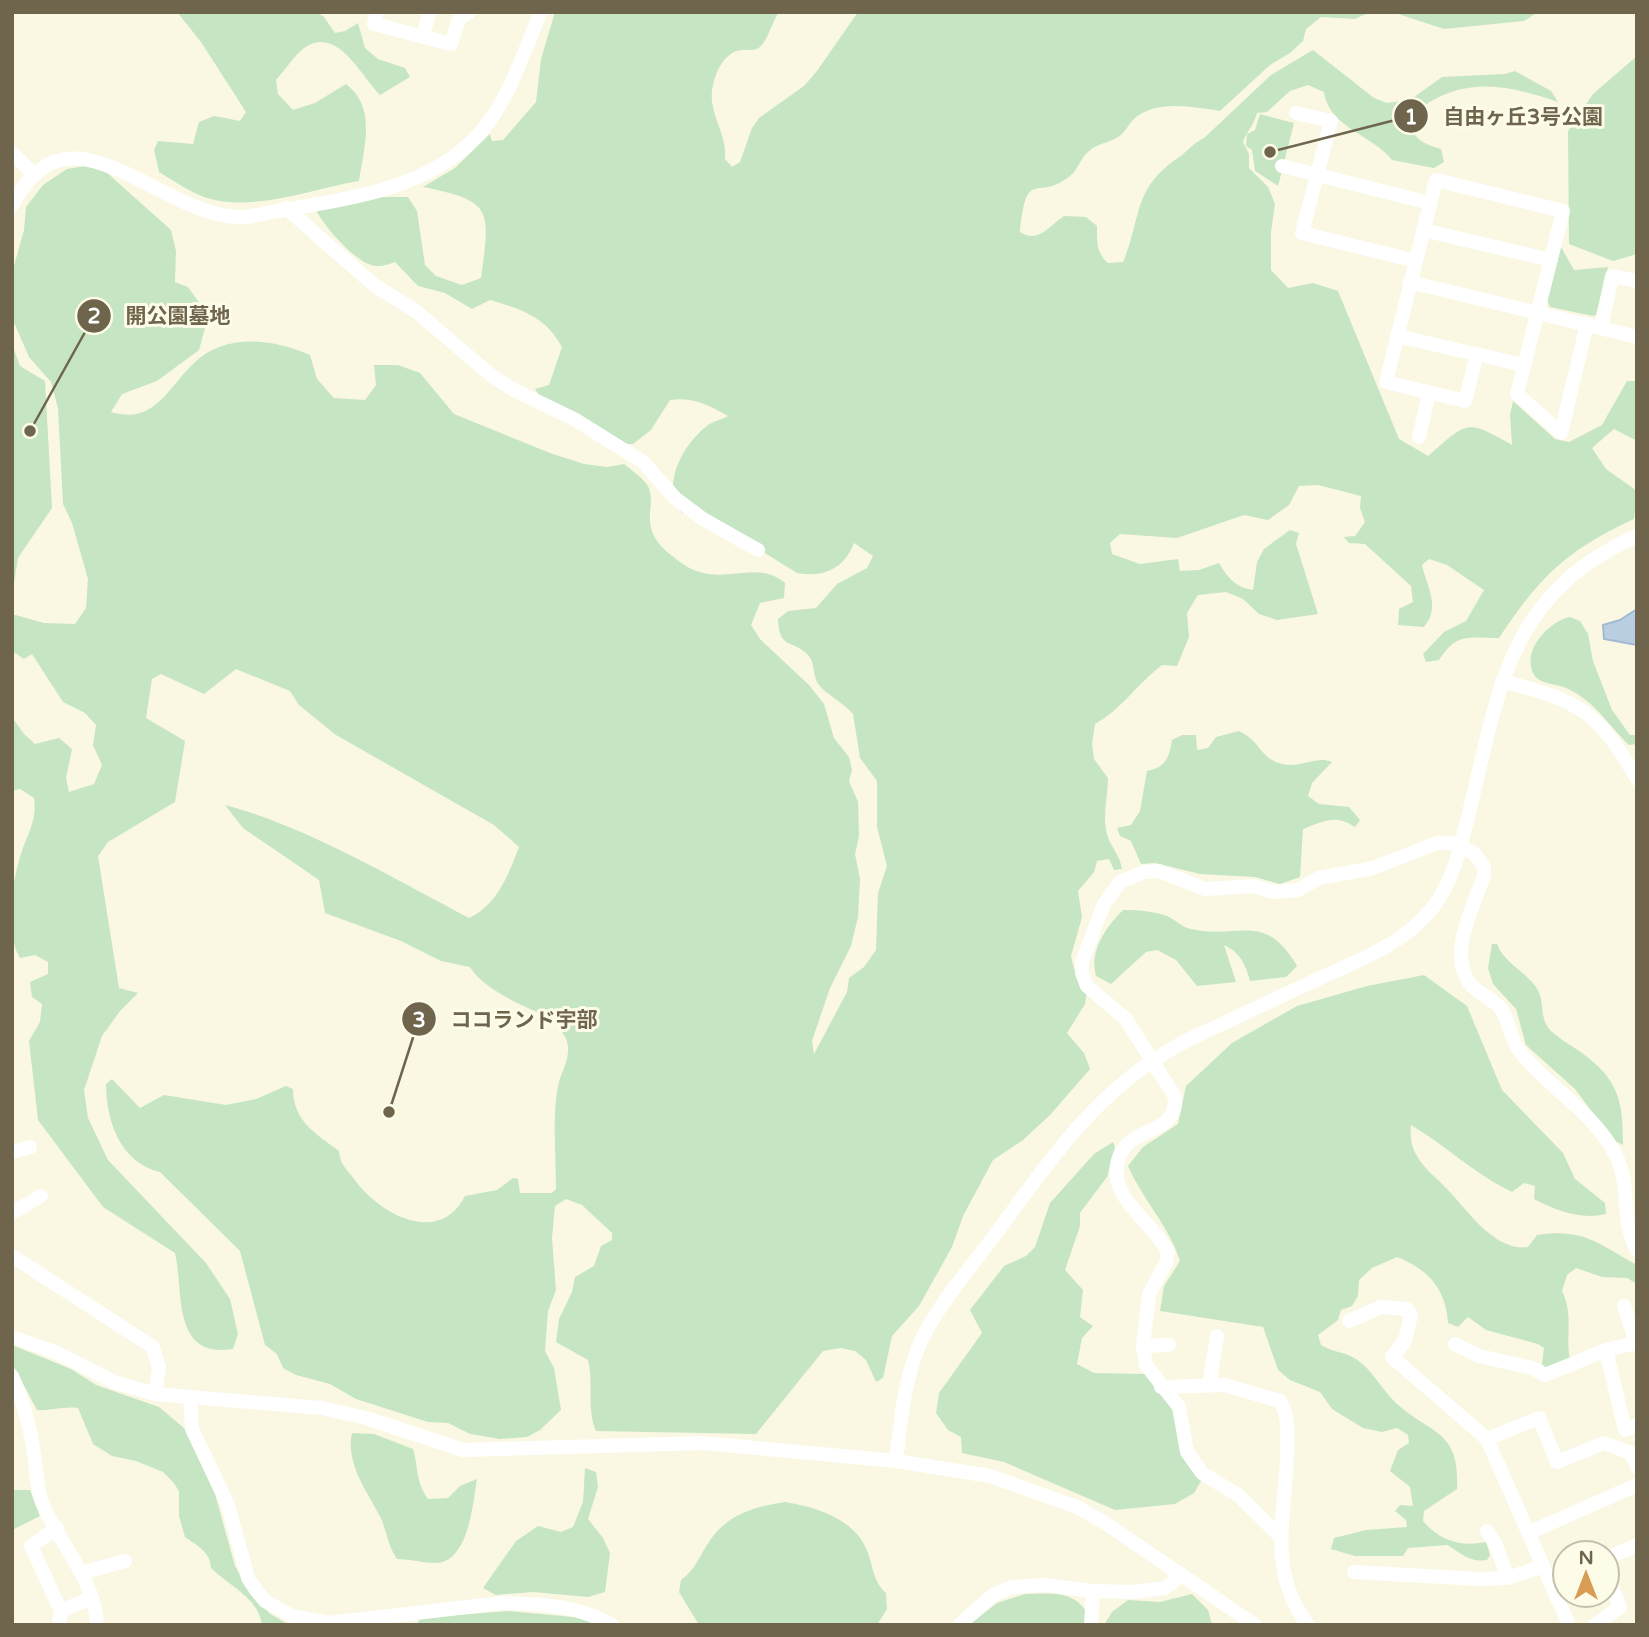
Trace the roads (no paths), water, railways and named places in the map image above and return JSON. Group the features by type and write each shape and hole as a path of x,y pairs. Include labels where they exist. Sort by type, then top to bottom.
{"street":[{"path":"377,12 374,24 451,44 459,19 469,12"},
{"path":"423,37 429,12"},
{"path":"12,206 35,174 57,161 86,158 100,161 207,214 247,217 403,184 451,160 475,138 500,104 541,12"},
{"path":"1296,113 1331,121 1302,233 1416,261"},
{"path":"12,153 35,174"},
{"path":"1282,166 1430,203"},
{"path":"1477,354 1465,401 1386,382 1436,180 1563,211 1517,394 1561,433 1612,276 1637,281"},
{"path":"286,208 374,285 417,312 492,376 514,390 575,419 643,462 675,498 703,519 758,550"},
{"path":"1423,230 1551,260"},
{"path":"1410,282 1637,337"},
{"path":"1397,336 1524,365"},
{"path":"1419,437 1429,393"},
{"path":"897,1461 907,1384 926,1331 943,1304 1091,1110 1140,1067 1180,1044 1376,952 1424,918 1441,895 1461,846 1502,681 1518,642 1545,602 1592,560 1637,536"},
{"path":"1502,681 1570,702 1594,717 1614,740 1637,779"},
{"path":"1280,1536 1238,1495 1202,1473 1187,1452 1179,1407 1146,1365 1143,1346 1149,1294 1166,1263 1168,1252 1120,1191 1116,1165 1129,1140 1157,1128 1171,1117 1176,1107 1175,1097 1126,1019 1087,986 1082,973 1082,962 1104,904 1111,891 1128,877 1159,871 1205,889 1253,886 1273,892 1298,890 1320,878 1373,868 1437,843 1461,846 1474,853 1484,867 1462,946 1464,975 1473,988 1499,1006 1520,1052 1568,1096 1611,1145 1626,1181 1628,1228 1637,1250"},
{"path":"12,1152 30,1147"},
{"path":"12,1213 41,1196"},
{"path":"12,1256 153,1346 159,1368 155,1394"},
{"path":"1455,1344 1479,1356 1532,1367 1545,1375 1606,1350 1636,1344 1625,1306"},
{"path":"1349,1321 1381,1307 1407,1309 1411,1315 1405,1341 1392,1357 1487,1439 1569,1625"},
{"path":"1209,1385 1217,1336"},
{"path":"12,1337 55,1352 114,1382 155,1394 322,1408 366,1418 446,1447 463,1450 702,1443 897,1461 990,1476 1059,1500 1102,1521 1255,1625"},
{"path":"1143,1346 1169,1345"},
{"path":"1606,1350 1625,1430 1637,1425"},
{"path":"12,1376 28,1418 36,1485 81,1573 91,1598 97,1625"},
{"path":"1161,1387 1225,1385 1280,1401 1284,1409 1287,1489 1280,1536 1281,1571 1287,1592 1308,1625"},
{"path":"190,1397 192,1429 228,1505 248,1578 265,1601 279,1610 309,1621 328,1623 502,1603 525,1603 567,1607 612,1625"},
{"path":"1487,1439 1539,1418 1557,1462 1604,1443 1630,1452 1637,1467"},
{"path":"1528,1533 1637,1485"},
{"path":"57,1528 31,1546 60,1618 91,1598"},
{"path":"1487,1531 1508,1578"},
{"path":"81,1573 125,1561"},
{"path":"1354,1572 1508,1578 1543,1566"},
{"path":"959,1625 993,1595 1012,1587 1045,1585 1093,1591 1134,1592 1165,1588 1182,1575"},
{"path":"1091,1625 1093,1591"},
{"path":"1595,1625 1617,1609"}],"water":[{"path":"1637,609 1637,645 1604,639 1603,625 1620,620"}],"place":[{"name":"自由ヶ丘3号公園","path":"1270,152"},
{"name":"開公園墓地","path":"30,431"},
{"name":"ココランド宇部","path":"389,1112"}]}
